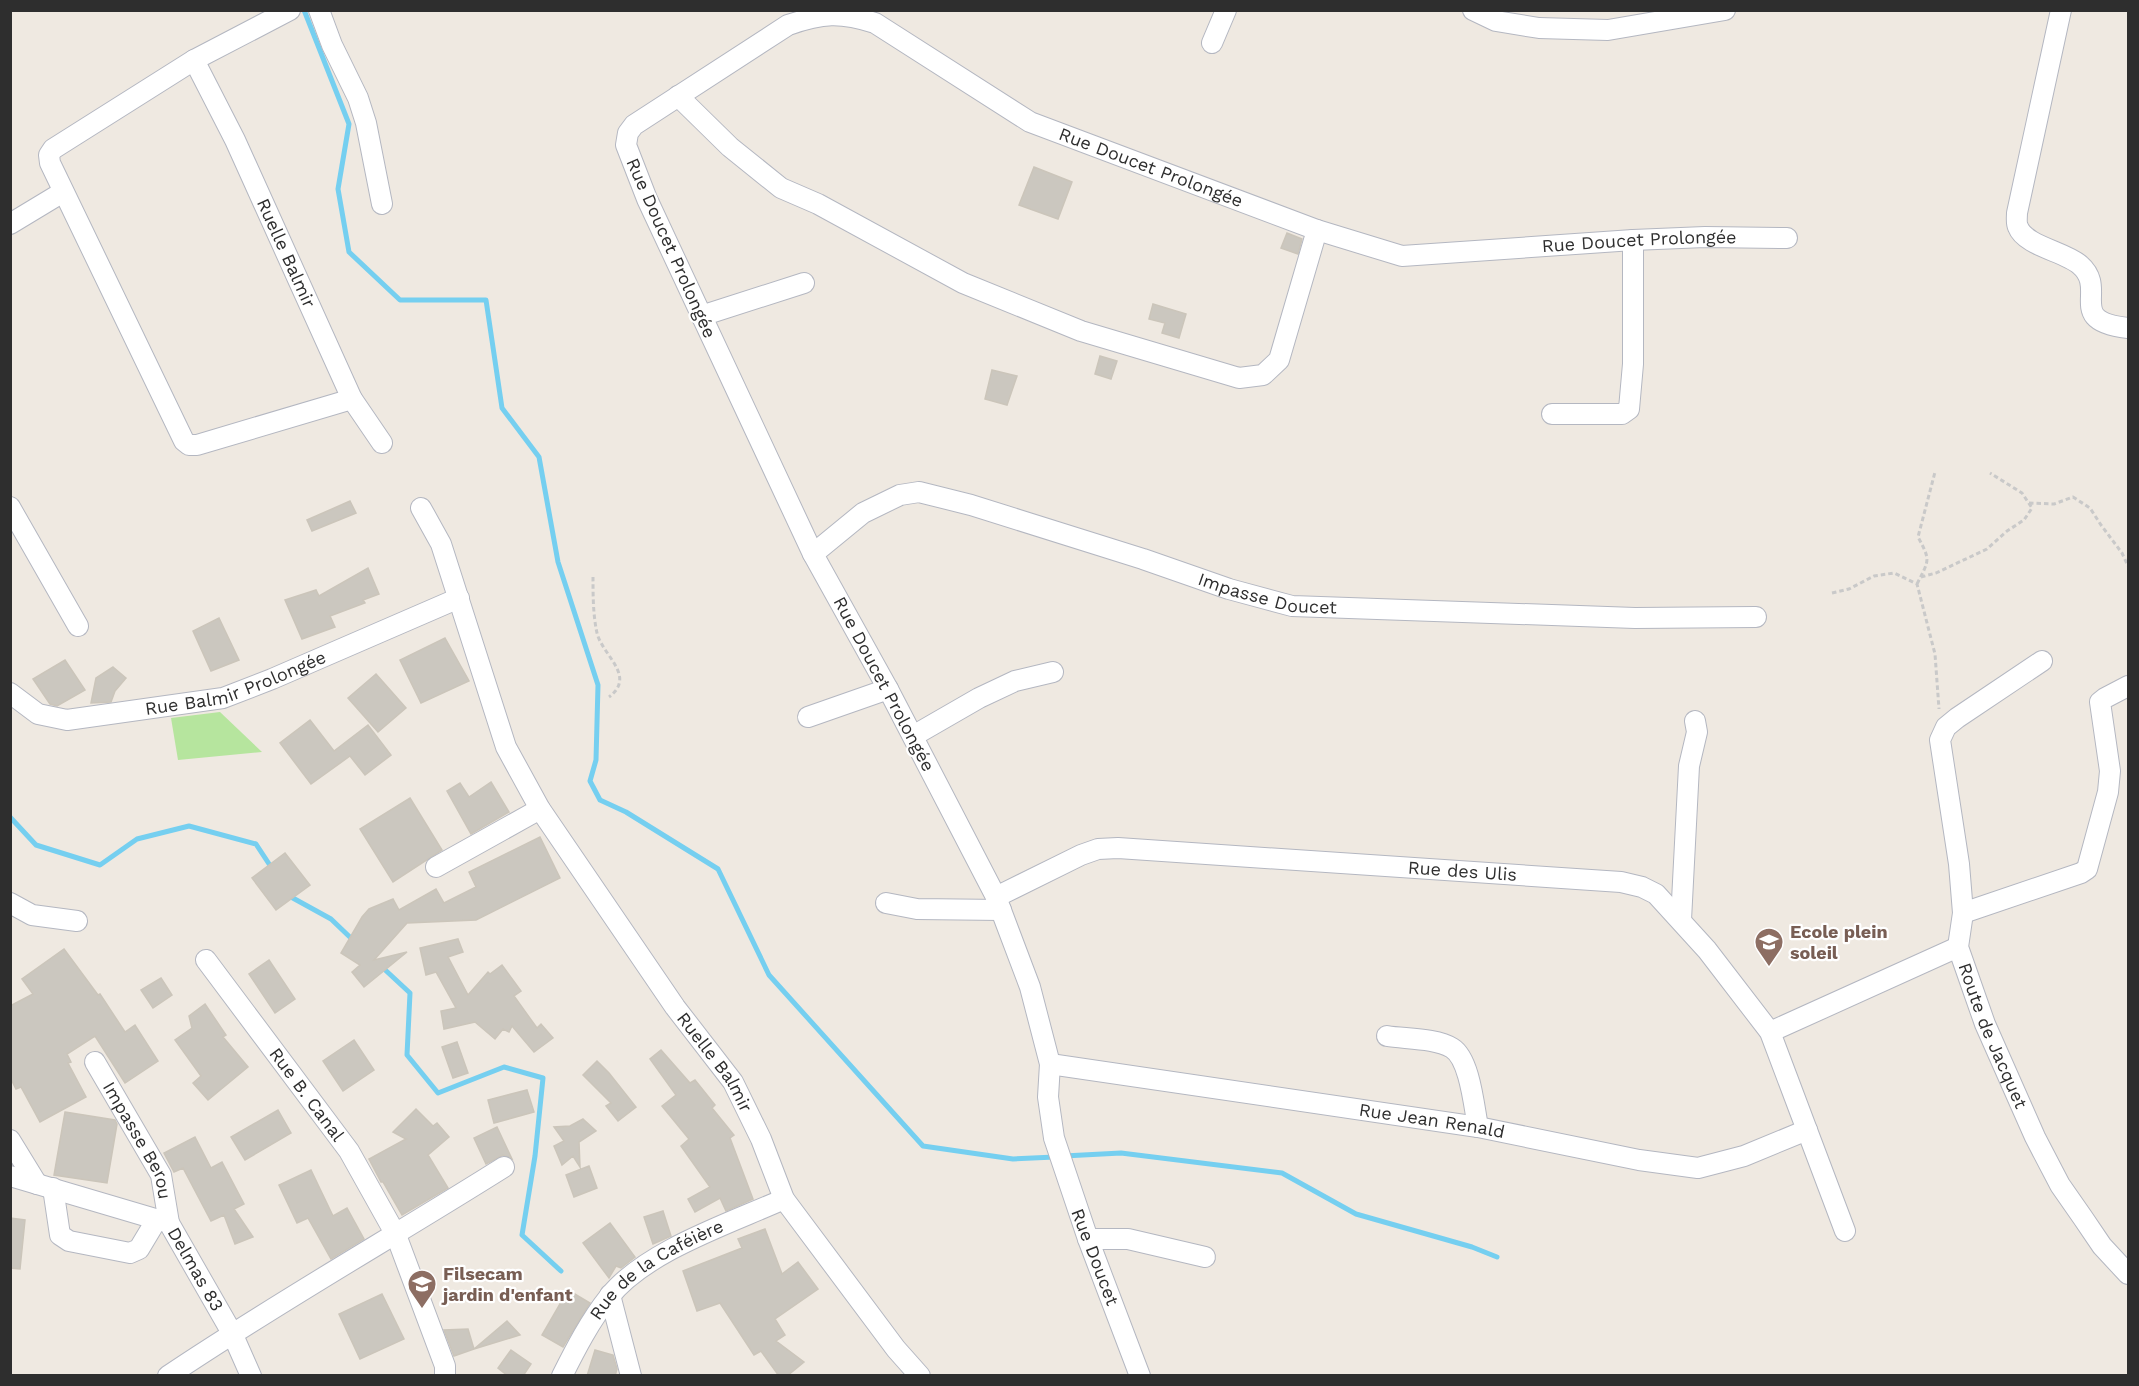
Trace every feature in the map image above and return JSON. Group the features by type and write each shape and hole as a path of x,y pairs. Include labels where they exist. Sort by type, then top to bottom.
{"street":[{"path":"290,10 194,60 53,149 50,163 184,441 189,445 197,445 352,399"},
{"path":"319,10 332,45 358,98 366,123 382,204"},
{"path":"1212,43 1226,10"},
{"path":"1473,10 1539,28 1608,30 1725,10"},
{"path":"2061,10 2017,213 2017,226 2032,241 2079,263 2091,279 2091,311 2103,324 2128,328"},
{"name":"Rue Doucet Prolongée","path":"1054,1138 1048,1097 1050,1064 1030,987 999,903 888,689 813,554 700,316 643,190 626,146 628,134 634,125 788,25 812,16 851,16 875,23 1030,122 1317,230 1402,256 1633,240 1705,237 1787,238"},
{"name":"Ruelle Balmir","path":"194,60 235,140 352,399 382,443"},
{"path":"678,96 730,147 781,188 818,204 963,283 1081,331 1239,378 1263,375 1279,360 1317,230"},
{"path":"10,224 63,192"},
{"path":"1552,414 1623,414 1629,409 1633,364 1633,240"},
{"path":"700,316 804,283"},
{"name":"Impasse Doucet","path":"813,554 862,513 900,495 919,492 971,505 1143,559 1228,589 1292,606 1635,618 1756,617"},
{"path":"10,507 78,626"},
{"name":"Ruelle Balmir","path":"421,508 441,544 506,747 540,809 675,1007 733,1082 761,1139 784,1199 896,1349 920,1376"},
{"name":"Rue Balmir Prolongée","path":"10,693 38,714 67,720 212,700 272,679 459,598"},
{"name":"Route de Jacquet","path":"2043,661 1946,727 1940,740 1959,864 1963,914 1958,946 1985,1024 2035,1137 2060,1185 2095,1237 2128,1274"},
{"path":"913,736 1006,685 1053,672"},
{"path":"1963,914 2087,869 2108,792 2110,771 2099,710 2100,702 2128,686"},
{"path":"808,717 888,689"},
{"path":"1681,920 1689,766 1697,732 1695,721"},
{"path":"436,867 540,809"},
{"name":"Rue des Ulis","path":"999,903 1082,855 1098,849 1118,848 1621,882 1642,887 1656,894 1681,920 1770,1032 1845,1231"},
{"path":"10,903 32,915 77,921"},
{"path":"886,903 917,909 999,903"},
{"path":"1770,1032 1958,946"},
{"name":"Rue B. Canal","path":"206,960 349,1151 396,1235 445,1366 445,1376"},
{"path":"1387,1036 1441,1043 1461,1056 1466,1069 1478,1127"},
{"name":"Impasse Berou","path":"95,1062 161,1175 163,1221"},
{"name":"Rue Jean Renald","path":"1050,1064 1478,1127 1639,1160 1698,1168 1744,1156 1807,1130"},
{"name":"Rue Doucet","path":"1054,1138 1088,1239 1142,1375"},
{"path":"10,1140 45,1186 60,1235 69,1241 130,1253 138,1249 163,1221"},
{"path":"168,1376 232,1333 504,1167"},
{"name":"Delmas 83","path":"10,1176 163,1221 232,1333 250,1376"},
{"name":"Rue de la Caféière","path":"562,1376 579,1343 610,1295 637,1271 670,1249 784,1199"},
{"path":"1088,1239 1128,1239 1205,1257"},
{"path":"610,1295 631,1376"}],"path":[{"path":"1935,472 1918,537 1928,556 1926,567 1917,584 1935,654 1939,710"},
{"path":"1920,577 1936,573 1988,549 2007,531 2024,520 2032,508 2022,493 1990,473"},
{"path":"2029,503 2054,504 2073,497 2090,508 2128,566"},
{"path":"1832,593 1849,589 1874,576 1894,573 1917,584"},
{"path":"593,577 598,637 619,675 620,684 616,692 609,697"}],"green space":[{"path":"220,712 262,752 178,760 171,718"}],"building":[{"path":"1034,167 1072,182 1058,219 1019,205"},
{"path":"1287,233 1302,239 1298,254 1281,248"},
{"path":"1153,304 1186,314 1179,338 1162,333 1165,323 1149,319"},
{"path":"1100,356 1117,361 1111,379 1095,374"},
{"path":"992,370 1017,376 1007,405 985,399"},
{"path":"350,501 356,513 312,531 307,520"},
{"path":"368,568 379,594 363,600 365,603 330,616 335,627 302,639 285,600 316,590 319,596"},
{"path":"219,618 239,660 211,671 193,631"},
{"path":"445,638 469,681 421,703 400,660"},
{"path":"65,660 85,690 57,706 50,704 33,679"},
{"path":"113,667 126,678 115,691 111,702 91,703 96,678"},
{"path":"376,674 406,708 378,732 348,698"},
{"path":"310,720 334,751 368,725 391,755 365,775 350,756 311,784 280,743"},
{"path":"491,782 509,812 471,834 447,791 460,783 469,797"},
{"path":"410,798 442,850 393,882 360,829"},
{"path":"540,837 560,878 476,920 407,923 374,960 407,952 364,987 352,972 360,965 341,953 369,909 393,899 399,910 436,889 444,903 476,887 469,872"},
{"path":"285,853 310,885 276,910 252,878"},
{"path":"458,939 463,952 448,957 468,995 488,972 490,974 502,965 521,991 514,996 537,1028 541,1024 553,1038 534,1052 512,1026 509,1032 503,1029 495,1039 475,1022 444,1029 441,1011 456,1008 436,972 426,975 420,948"},
{"path":"64,949 98,995 100,994 125,1032 135,1025 158,1061 125,1083 95,1036 67,1054 71,1062 68,1063 86,1097 40,1122 21,1087 16,1089 10,1077 10,1006 33,994 22,979"},
{"path":"269,960 295,999 275,1013 249,974"},
{"path":"161,978 172,995 153,1008 141,990"},
{"path":"205,1004 226,1035 223,1037 248,1067 208,1100 193,1083 201,1076 175,1040 192,1028 189,1016"},
{"path":"354,1040 374,1070 343,1091 323,1061"},
{"path":"457,1042 468,1073 453,1078 442,1047"},
{"path":"661,1050 690,1083 695,1080 715,1105 712,1108 734,1135 730,1138 753,1199 726,1211 720,1198 695,1212 688,1199 710,1187 681,1146 689,1139 662,1106 676,1095 650,1059"},
{"path":"597,1061 636,1107 618,1121 606,1106 611,1103 583,1075"},
{"path":"527,1090 534,1112 494,1123 488,1100"},
{"path":"416,1109 433,1126 437,1123 449,1137 428,1155 448,1188 402,1215 369,1159 406,1139 393,1132"},
{"path":"278,1110 291,1133 245,1160 231,1137"},
{"path":"65,1112 115,1120 117,1124 107,1183 54,1175"},
{"path":"583,1119 596,1131 579,1142 580,1167 573,1156 562,1165 554,1146 564,1141 554,1127 570,1126"},
{"path":"497,1127 512,1159 503,1155 486,1164 474,1138"},
{"path":"195,1137 211,1168 222,1162 244,1204 234,1209 253,1237 235,1244 224,1215 211,1221 183,1168 174,1172 164,1153"},
{"path":"589,1166 597,1188 574,1197 566,1175"},
{"path":"311,1170 333,1216 347,1208 364,1239 331,1259 308,1218 297,1223 279,1185"},
{"path":"663,1211 671,1236 653,1244 644,1217"},
{"path":"10,1218 25,1220 20,1269 10,1268"},
{"path":"610,1223 635,1257 621,1268 616,1266 609,1278 583,1243"},
{"path":"765,1229 782,1274 798,1262 818,1289 775,1319 785,1335 776,1341 804,1362 787,1376 779,1376 761,1351 754,1355 720,1303 697,1311 683,1271 742,1248 738,1239"},
{"path":"568,1290 590,1303 563,1347 542,1335"},
{"path":"382,1294 404,1339 360,1359 339,1314"},
{"path":"507,1321 520,1335 474,1349"},
{"path":"468,1329 474,1349 454,1356 444,1330"},
{"path":"511,1350 531,1364 523,1376 508,1376 498,1368"},
{"path":"595,1350 613,1355 617,1369 615,1376 587,1376"}],"waterway":[{"path":"304,10 349,124 338,189 349,252 400,300 486,300 502,408 539,457 558,562 598,685 596,760 590,781 600,800 626,812 718,869 769,975 923,1146 1013,1159 1055,1157"},
{"path":"10,817 36,845 100,865 137,839 189,826 256,844 273,870"},
{"path":"289,893 291,897 331,919 355,942"},
{"path":"382,967 410,993 407,1055 438,1093 504,1067 543,1078 535,1156 522,1235 561,1271"},
{"path":"1064,1156 1121,1153 1282,1173 1356,1214 1472,1247 1497,1257"}],"place":[{"name":"Ecole plein soleil","path":"1769,968"},
{"name":"Filsecam jardin d'enfant","path":"422,1310"}]}
